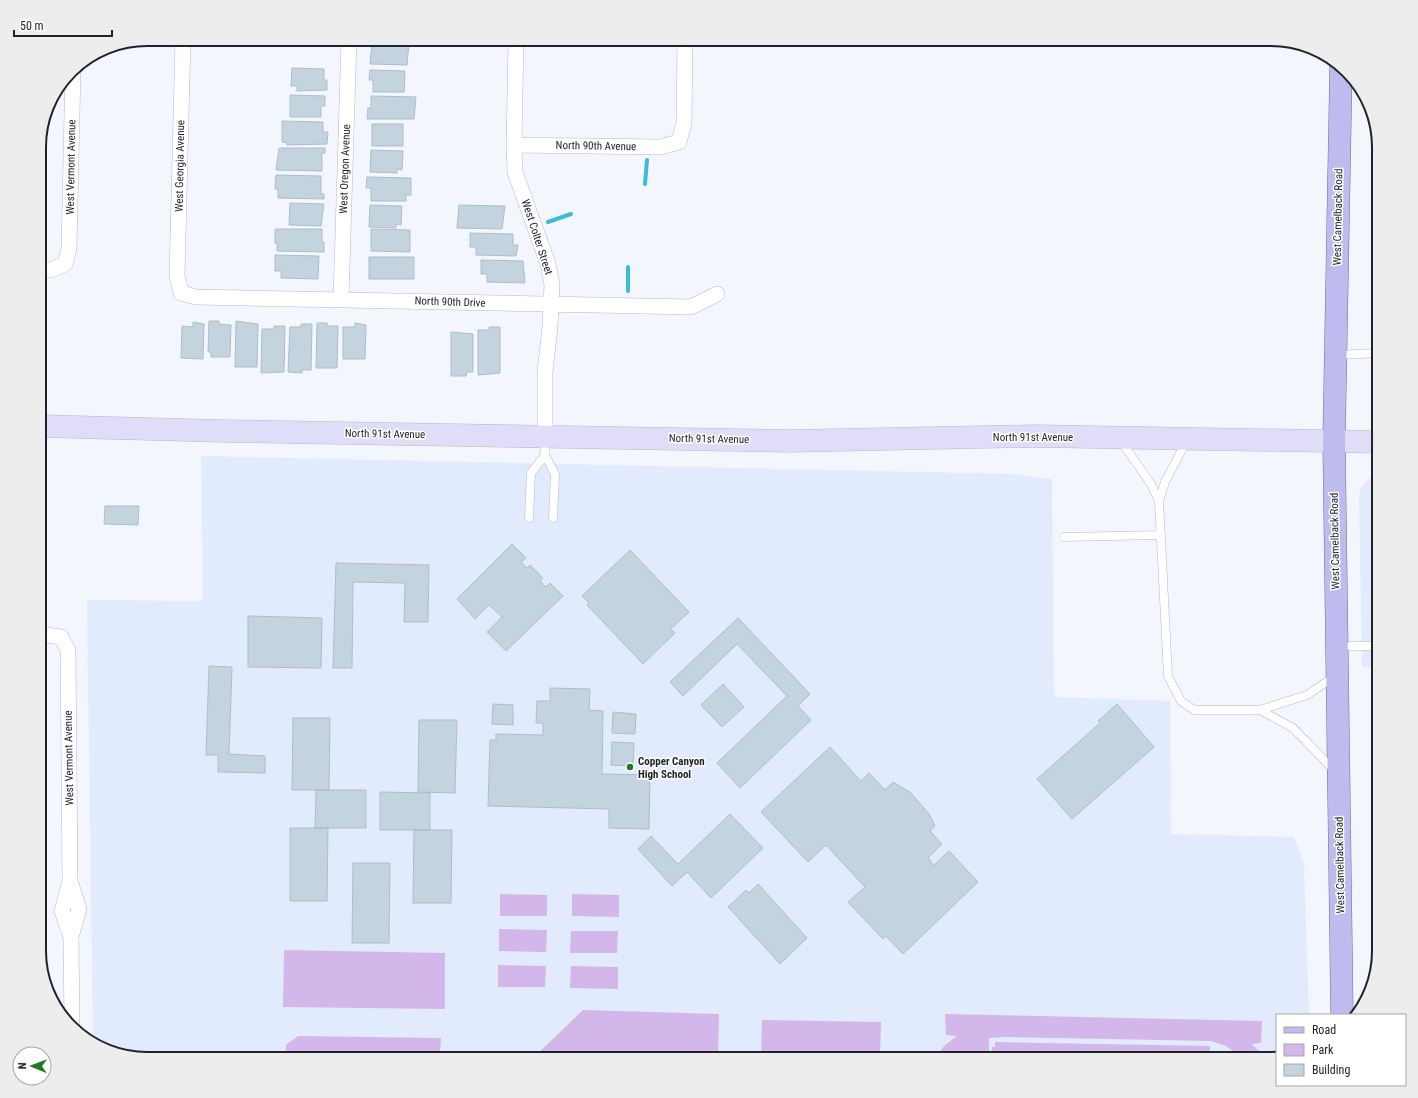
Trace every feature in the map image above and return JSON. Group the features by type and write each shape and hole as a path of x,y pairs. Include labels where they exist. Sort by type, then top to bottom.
{"main road":[{"name":"West Camelback Road","path":"1341,73 1334,441 1342,1014"},
{"name":"North 91st Avenue","path":"46,426 223,431 545,446 1035,436 1372,442"}],"street":[{"name":"West Georgia Avenue","path":"181,293 177,276 183,46"},
{"name":"West Oregon Avenue","path":"341,300 349,46"},
{"name":"West Colter Street","path":"516,46 515,172 548,264 552,284 545,372 545,446"},
{"name":"North 90th Avenue","path":"514,144 660,147 679,142 684,123 685,46"},
{"name":"West Vermont Avenue","path":"46,270 51,270 65,264 69,249 73,78"},
{"name":"North 90th Drive","path":"181,293 196,297 690,307 717,294"},
{"name":"West Vermont Avenue","path":"46,635 61,637 68,650 70,882 79,909 71,937 72,1019"}],"lane":[{"path":"1335,355 1372,353"},
{"path":"1118,437 1151,484 1159,501"},
{"path":"1188,438 1165,482 1159,501 1168,676 1181,701 1194,710 1260,710 1307,695 1337,676"},
{"path":"529,518 531,473 545,446"},
{"path":"545,446 554,474 553,518"},
{"path":"1064,537 1161,535"},
{"path":"1336,646 1372,646"},
{"path":"1260,710 1293,728 1338,775"}],"shaded area":[{"name":"Copper Canyon High School","path":"201,456 1011,474 1052,479 1054,697 1170,701 1171,834 1294,837 1304,864 1309,1014 1276,1014 1276,1052 1271,1052 140,1052 114,1047 93,1037 87,600 203,601"},
{"path":"1371,477 1372,668 1362,667 1359,496 1361,488"}],"green space":[{"path":"500,894 547,895 547,916 500,916"},
{"path":"572,894 619,895 619,917 572,916"},
{"path":"499,929 547,930 546,952 499,951"},
{"path":"571,931 618,931 617,953 570,953"},
{"path":"284,950 445,953 445,1009 283,1007"},
{"path":"498,965 546,966 545,987 498,987"},
{"path":"571,966 618,967 618,989 570,988"},
{"path":"583,1010 719,1014 718,1052 539,1052"},
{"path":"945,1014 1262,1021 1261,1043 1252,1044 1259,1052 1234,1052 1226,1046 1211,1041 1004,1037 989,1038 989,1052 940,1052 944,1046 957,1036 946,1035"},
{"path":"762,1020 881,1022 880,1052 761,1052"},
{"path":"298,1036 441,1038 440,1051 466,1052 286,1052 286,1045"},
{"path":"995,1042 1210,1046 1210,1051 1214,1052 992,1052 992,1047 995,1047"}],"building":[{"path":"372,46 409,46 407,65 370,64"},
{"path":"292,68 324,69 324,80 327,80 327,90 297,91 297,86 291,86"},
{"path":"370,70 405,71 404,92 373,92 373,80 369,80"},
{"path":"290,95 325,96 325,106 321,106 321,117 290,117"},
{"path":"371,96 416,97 414,119 367,119 368,108 371,108"},
{"path":"282,121 323,122 323,132 328,132 327,144 287,145 287,143 282,142"},
{"path":"372,124 403,124 403,146 372,146"},
{"path":"279,148 325,148 325,153 322,153 322,171 276,170"},
{"path":"371,150 403,151 402,170 397,169 397,173 370,172"},
{"path":"276,175 321,176 321,194 324,194 324,199 278,198 278,189 275,189"},
{"path":"367,177 411,178 411,195 406,195 406,201 371,201 371,188 366,188"},
{"path":"290,203 324,204 321,226 289,225"},
{"path":"370,205 402,206 401,225 396,224 396,228 369,227"},
{"path":"459,205 505,206 502,229 457,228"},
{"path":"275,229 322,229 324,252 277,251 277,243 275,243"},
{"path":"371,229 410,230 410,252 371,251"},
{"path":"470,233 513,234 513,245 518,245 516,256 476,255 476,247 470,247"},
{"path":"275,255 319,256 318,279 281,278 281,271 275,271"},
{"path":"369,257 414,257 414,279 369,279"},
{"path":"481,260 523,261 525,283 487,282 487,274 481,274"},
{"path":"209,321 219,321 219,324 231,325 230,357 211,357 211,352 208,352"},
{"path":"236,321 258,324 257,367 235,367"},
{"path":"193,322 204,324 203,359 181,358 182,326 193,327"},
{"path":"317,323 327,323 327,326 338,326 337,368 316,368"},
{"path":"355,323 366,325 365,359 343,359 343,327 355,327"},
{"path":"301,324 312,324 311,370 302,370 302,373 288,372 290,327 301,327"},
{"path":"274,326 285,326 284,372 261,373 262,329 274,329"},
{"path":"489,327 500,327 500,373 478,375 478,330 489,330"},
{"path":"451,332 473,334 473,372 467,372 466,376 451,376"},
{"path":"105,506 139,506 138,525 104,524"},
{"path":"512,544 526,558 521,562 527,568 530,565 543,578 540,581 546,587 550,583 563,596 506,651 487,632 502,617 489,605 475,619 457,599"},
{"path":"630,550 689,612 671,629 675,633 643,664 587,605 589,603 582,596"},
{"path":"336,563 429,565 428,622 404,622 405,583 353,582 352,668 333,668"},
{"path":"248,616 322,618 321,668 248,667"},
{"path":"738,618 810,694 798,706 811,720 740,788 717,763 787,696 737,644 683,696 670,682"},
{"path":"209,666 232,667 229,754 265,756 265,773 218,772 218,755 206,755"},
{"path":"723,684 744,707 722,727 701,705"},
{"path":"550,688 590,689 589,710 603,711 602,774 650,775 649,829 609,828 609,809 488,806 490,740 496,740 496,734 543,735 543,723 536,723 537,701 550,701"},
{"path":"493,704 513,705 513,725 492,724"},
{"path":"1117,704 1154,747 1072,819 1037,779 1100,723 1098,721"},
{"path":"613,712 636,714 635,734 612,733"},
{"path":"293,718 330,718 329,790 292,790"},
{"path":"419,720 457,720 455,793 418,792"},
{"path":"612,742 634,743 633,766 611,765"},
{"path":"830,747 861,781 869,773 885,790 893,782 911,793 929,814 935,826 930,831 942,844 928,858 934,865 949,851 978,882 903,954 886,936 883,939 848,902 865,887 826,845 808,862 761,812"},
{"path":"316,790 366,790 366,828 315,828"},
{"path":"380,792 430,793 430,830 380,830"},
{"path":"730,814 763,848 711,898 687,872 672,886 638,849 651,836 678,864"},
{"path":"290,828 328,828 327,901 290,901"},
{"path":"414,830 452,830 451,903 413,903"},
{"path":"353,863 390,863 389,943 352,943"},
{"path":"758,884 807,938 780,964 728,907 746,890 749,893"}],"waterway":[{"path":"645,184 647,160"},
{"path":"548,222 571,214"},
{"path":"628,267 628,291"}],"place":[{"name":"Copper Canyon High School","path":"630,767"}]}
